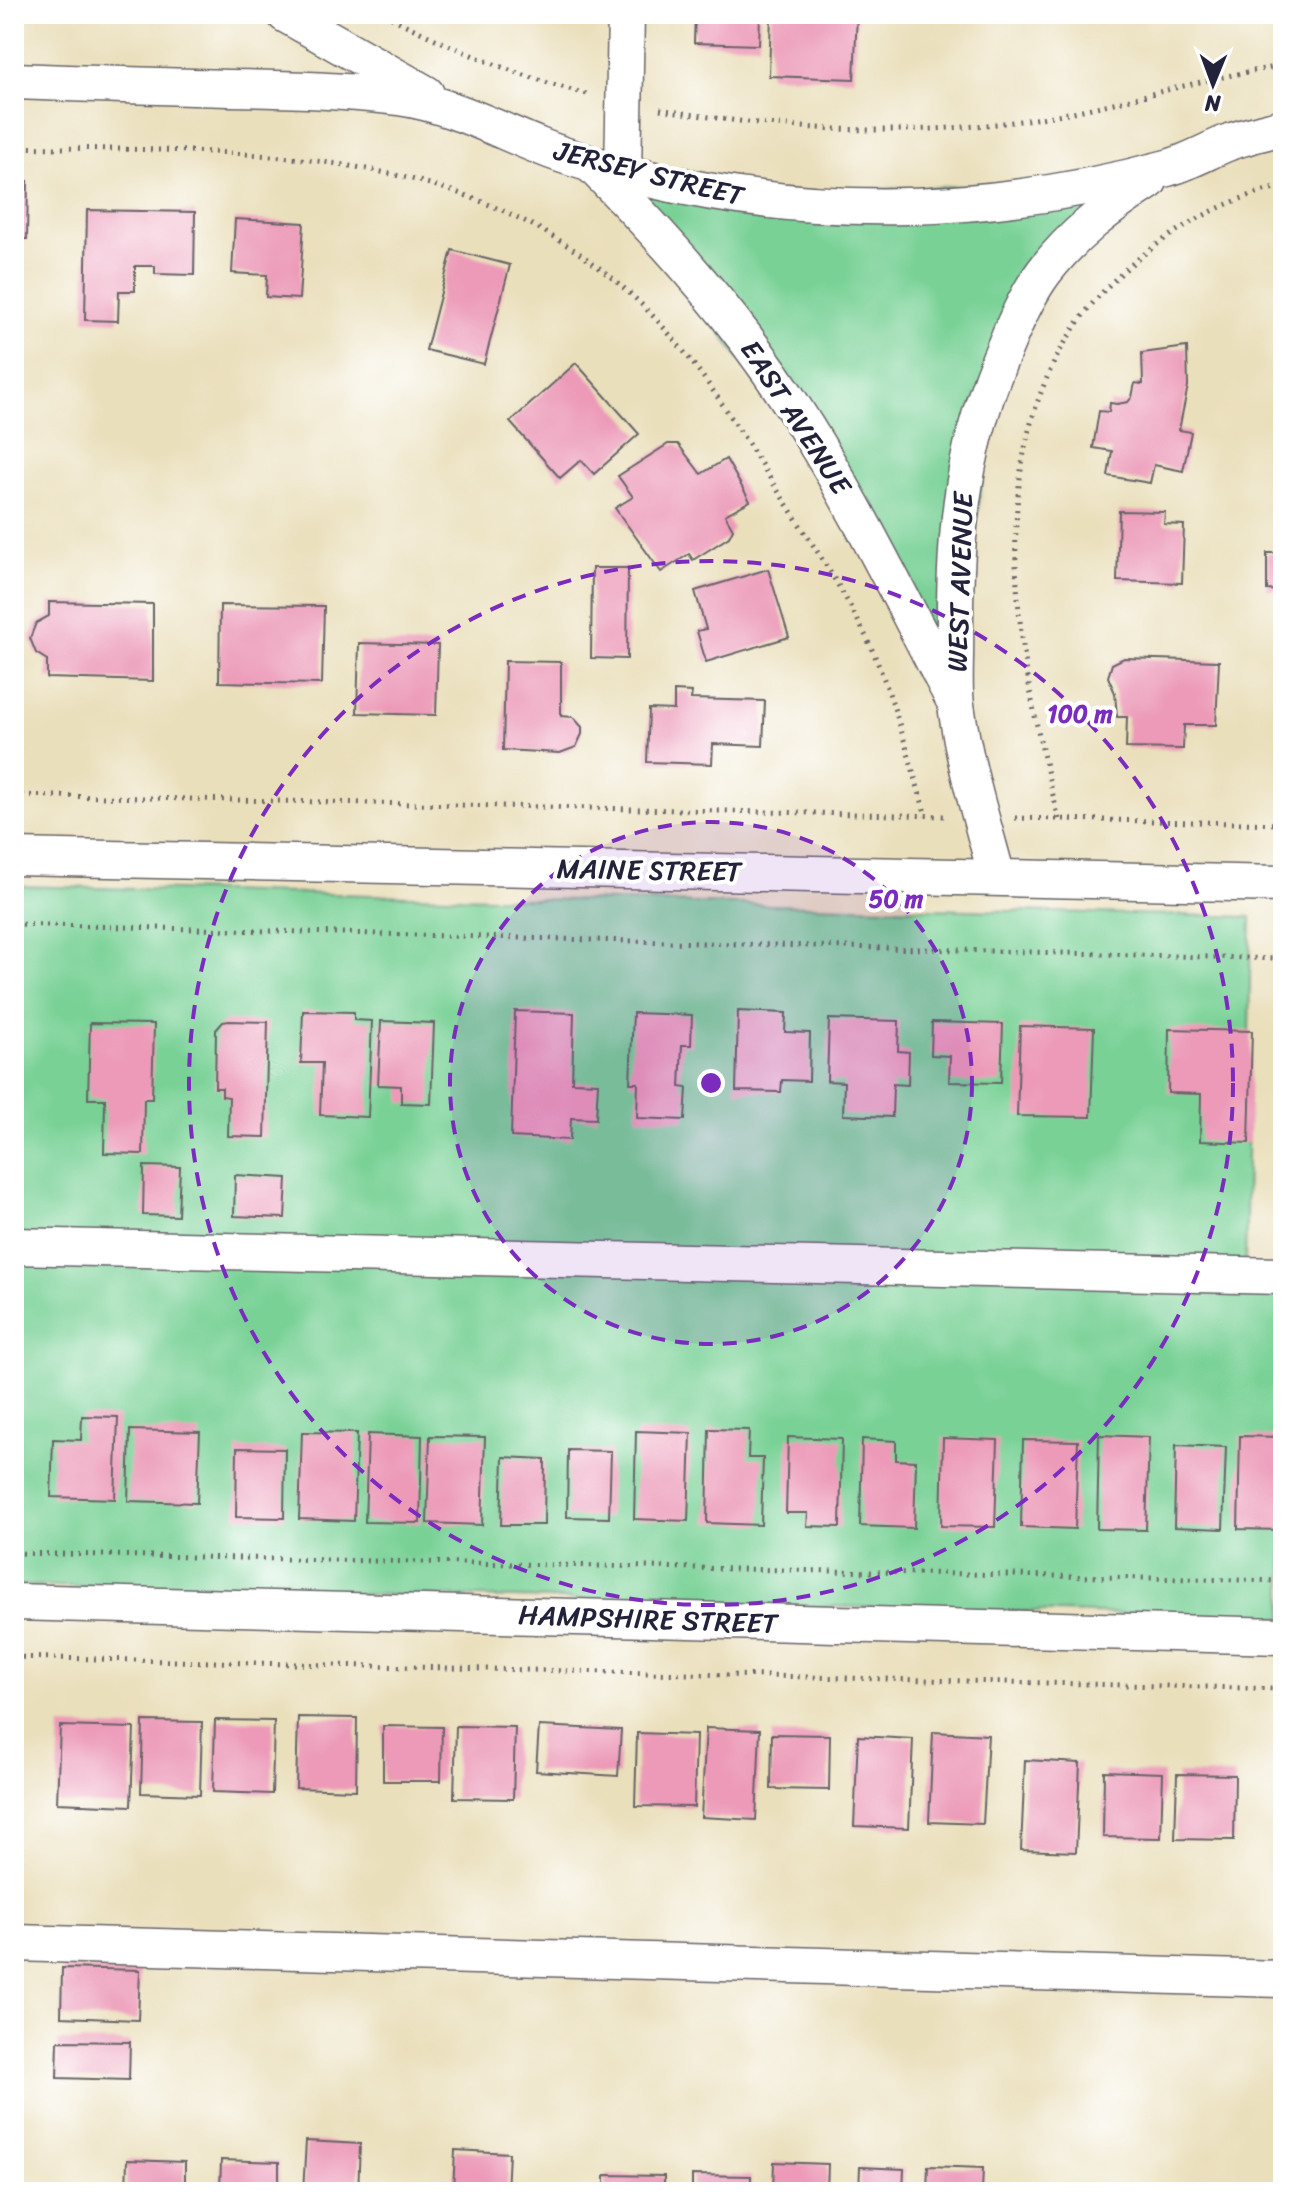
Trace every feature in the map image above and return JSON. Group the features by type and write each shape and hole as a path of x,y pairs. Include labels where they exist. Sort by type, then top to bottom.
{"street":[{"path":"285,14 448,107"},
{"path":"606,168 625,103 626,14"},
{"name":"JERSEY STREET","path":"14,81 304,90 399,97 448,107 541,147 677,186 764,201 854,207 997,202 1069,191 1171,167 1231,141 1283,127"},
{"name":"WEST AVENUE","path":"997,877 956,704 955,569 962,488 975,426 993,373 1016,321 1042,274 1071,240 1111,205 1171,167"},
{"name":"EAST AVENUE","path":"606,168 734,322 798,413 841,484 956,704"},
{"name":"MAINE STREET","path":"14,857 1283,884"},
{"path":"14,1246 1283,1276"},
{"name":"HAMPSHIRE STREET","path":"14,1602 1283,1636"},
{"path":"14,1943 1283,1979"}],"path":[{"path":"384,14 498,65 561,87 706,118 787,127 860,130 955,127 1033,119 1126,101 1242,71 1283,66"},
{"path":"14,147 271,156 348,164 419,179 461,192 507,210 581,254 628,291 680,348 731,417 838,585 873,652 899,720 926,816"},
{"path":"1059,819 1028,689 1018,618 1014,542 1021,465 1036,404 1065,344 1089,308 1117,276 1159,241 1196,219 1229,202 1283,186"},
{"path":"14,795 1283,824"},
{"path":"14,924 1283,959"},
{"path":"14,1553 1283,1581"},
{"path":"14,1657 1283,1689"}],"green space":[{"path":"608,175 707,196 1144,179 1005,329 951,687 897,580"},
{"path":"14,886 1251,917 1245,1274 1283,1276 1283,1618 14,1585"}],"building":[{"path":"521,14 598,14 597,21 521,20"},
{"path":"695,14 760,14 759,45 694,43"},
{"path":"771,14 857,14 854,79 769,76"},
{"path":"14,181 28,181 27,239 18,239 18,266 14,266"},
{"path":"87,210 195,212 194,275 155,274 155,266 135,266 135,291 119,291 118,321 85,320"},
{"path":"235,219 304,223 299,299 266,297 267,275 232,273"},
{"path":"452,250 510,265 484,364 426,350"},
{"path":"1187,347 1188,386 1179,430 1191,432 1183,471 1154,465 1150,483 1108,476 1112,451 1093,448 1099,411 1109,412 1110,403 1128,402 1135,383 1143,384 1142,353"},
{"path":"576,363 639,434 594,474 581,460 560,478 510,422"},
{"path":"668,444 678,444 701,474 726,459 750,501 725,515 733,529 729,537 693,560 689,554 661,572 615,508 633,497 618,476"},
{"path":"1119,511 1165,512 1164,524 1184,525 1182,583 1117,581"},
{"path":"1267,553 1283,553 1283,591 1267,590"},
{"path":"592,568 628,568 627,659 591,658"},
{"path":"768,569 789,637 706,662 697,631 706,629 695,591"},
{"path":"49,602 153,604 153,681 47,678 47,660 36,653 30,638 36,623 49,616"},
{"path":"220,605 324,606 322,684 219,682"},
{"path":"359,643 438,645 436,715 357,713"},
{"path":"1124,658 1219,661 1216,725 1184,725 1183,749 1126,748 1127,717 1117,717 1115,693 1108,677 1112,664"},
{"path":"505,661 561,662 561,716 573,717 582,727 576,747 560,753 503,750"},
{"path":"674,691 692,692 691,699 765,701 763,746 713,744 712,764 647,762 649,709 674,710"},
{"path":"303,1011 354,1012 354,1020 372,1021 368,1117 320,1115 322,1063 301,1063"},
{"path":"515,1011 574,1013 572,1082 598,1083 596,1119 571,1118 570,1140 511,1137"},
{"path":"738,1011 786,1013 785,1032 810,1033 809,1081 782,1080 781,1092 736,1091"},
{"path":"633,1013 692,1015 691,1045 682,1045 680,1087 687,1088 685,1120 637,1118 638,1083 630,1083"},
{"path":"829,1019 899,1021 898,1051 909,1052 908,1085 893,1084 892,1117 843,1115 844,1082 827,1081"},
{"path":"381,1021 434,1023 431,1104 401,1103 401,1086 378,1085"},
{"path":"223,1022 268,1022 265,1137 228,1136 229,1097 222,1096 222,1088 215,1088 216,1030"},
{"path":"932,1022 1003,1024 1001,1083 949,1082 950,1056 931,1055"},
{"path":"90,1023 154,1024 152,1099 144,1099 143,1154 104,1153 105,1099 88,1099"},
{"path":"1020,1026 1094,1028 1091,1117 1017,1116"},
{"path":"1169,1029 1252,1031 1249,1143 1200,1141 1201,1094 1168,1093"},
{"path":"144,1166 180,1167 178,1216 143,1215"},
{"path":"235,1175 287,1178 285,1218 234,1216"},
{"path":"82,1416 118,1417 115,1499 51,1497 53,1439 81,1440"},
{"path":"709,1429 749,1430 748,1458 763,1458 761,1525 707,1523"},
{"path":"130,1430 200,1432 197,1503 128,1501"},
{"path":"636,1431 691,1433 688,1521 634,1519"},
{"path":"302,1432 357,1433 354,1521 299,1519"},
{"path":"368,1434 422,1436 420,1523 365,1522"},
{"path":"1099,1435 1149,1437 1146,1530 1097,1529"},
{"path":"430,1436 485,1437 482,1525 427,1523"},
{"path":"1240,1436 1283,1437 1283,1530 1238,1529"},
{"path":"788,1437 842,1439 840,1527 807,1526 808,1513 786,1513"},
{"path":"943,1438 998,1440 995,1527 941,1526"},
{"path":"862,1439 896,1441 896,1460 916,1461 914,1528 860,1526"},
{"path":"1023,1440 1078,1441 1075,1529 1021,1527"},
{"path":"1176,1445 1226,1447 1223,1529 1174,1527"},
{"path":"237,1448 285,1449 284,1518 236,1517"},
{"path":"568,1450 611,1451 609,1518 567,1517"},
{"path":"503,1457 545,1459 544,1525 501,1525"},
{"path":"298,1717 357,1718 356,1790 296,1788"},
{"path":"215,1720 274,1721 272,1794 213,1792"},
{"path":"143,1721 202,1722 200,1795 141,1793"},
{"path":"60,1726 134,1728 131,1806 57,1803"},
{"path":"383,1726 442,1727 441,1781 383,1781"},
{"path":"456,1726 515,1727 513,1799 454,1798"},
{"path":"539,1726 621,1730 618,1776 536,1771"},
{"path":"706,1728 760,1730 756,1820 701,1817"},
{"path":"933,1732 988,1735 983,1824 929,1822"},
{"path":"637,1733 696,1735 694,1807 635,1806"},
{"path":"772,1734 830,1735 829,1790 771,1789"},
{"path":"858,1736 913,1739 909,1828 854,1826"},
{"path":"1025,1760 1080,1763 1076,1852 1021,1850"},
{"path":"1104,1771 1163,1773 1161,1838 1103,1837"},
{"path":"1177,1774 1235,1775 1234,1840 1175,1839"},
{"path":"62,1968 140,1970 138,2020 61,2017"},
{"path":"58,2041 130,2042 129,2080 57,2078"},
{"path":"306,2141 360,2144 358,2192 303,2192"},
{"path":"455,2150 509,2153 507,2192 453,2192"},
{"path":"127,2160 185,2162 185,2192 126,2192"},
{"path":"221,2160 279,2162 279,2192 220,2192"},
{"path":"774,2162 828,2164 827,2192 773,2192"},
{"path":"928,2166 983,2168 982,2192 927,2192"},
{"path":"860,2167 904,2169 903,2192 859,2192"},
{"path":"605,2175 664,2176 664,2192 605,2192"},
{"path":"692,2175 751,2176 751,2192 692,2192"}]}
